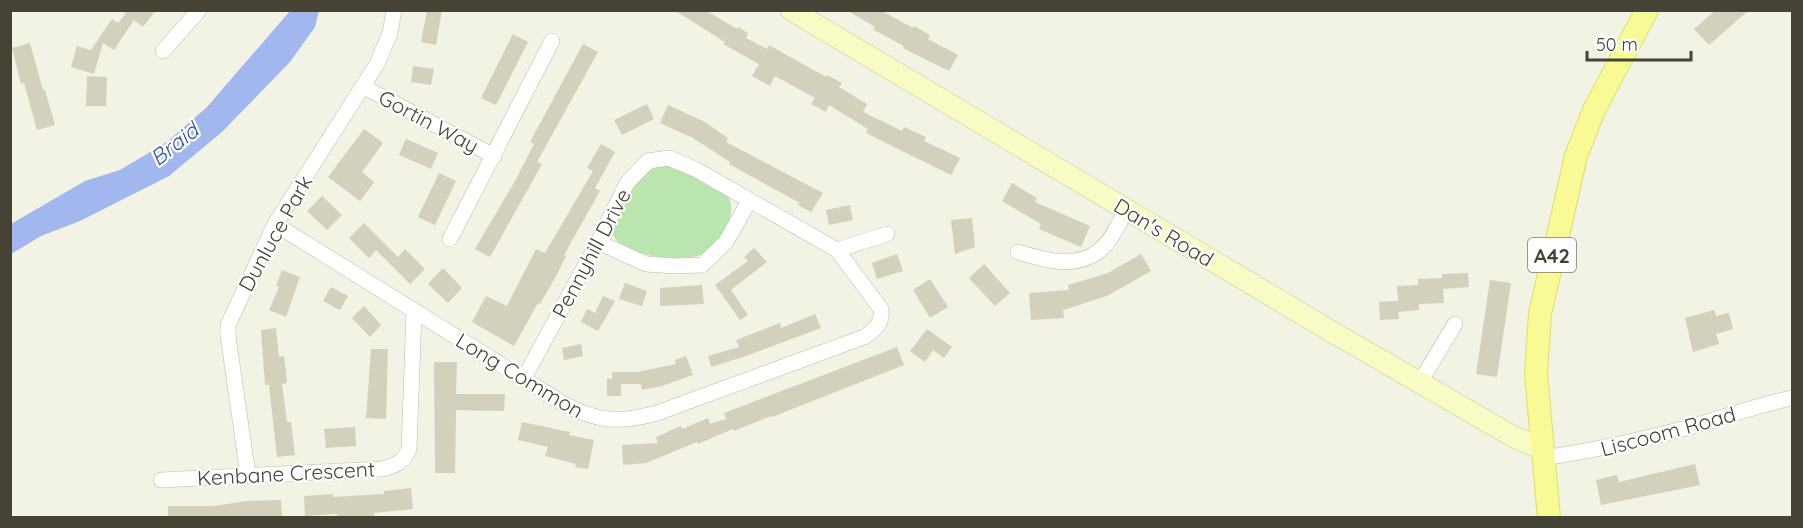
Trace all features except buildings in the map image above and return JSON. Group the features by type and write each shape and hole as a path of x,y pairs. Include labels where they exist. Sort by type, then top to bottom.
{"main road":[{"name":"A42","path":"1548,518 1536,374 1540,314 1576,156 1594,110 1647,10"}],"street":[{"path":"163,51 199,10"},
{"name":"Dunluce Park","path":"248,475 228,324 275,224 364,87 384,49 394,10"},
{"name":"Dan's Road","path":"791,10 1126,210 1541,451"},
{"name":"Gortin Way","path":"450,239 552,41"},
{"name":"Gortin Way","path":"364,87 494,156"},
{"name":"Pennyhill Drive","path":"524,378 598,242 627,183 648,161 669,158 695,169 837,250 879,304 882,318"},
{"path":"598,242 646,264 702,265 726,242 749,201"},
{"path":"1018,252 1056,262 1082,259 1100,250 1126,210"},
{"name":"Long Common","path":"275,224 564,404 585,415 612,420 638,418 657,413 864,337 882,318"},
{"path":"837,250 887,234"},
{"name":"Kenbane Crescent","path":"161,480 382,469 396,465 403,459 409,445 414,312"},
{"path":"1420,382 1455,324"},
{"name":"Liscoom Road","path":"1541,451 1607,448 1792,398"}],"green space":[{"path":"667,165 677,166 727,194 729,198 731,209 728,225 713,247 700,255 679,258 650,256 625,247 617,240 613,232 618,215 639,181 653,169"}],"water":[{"name":"Braid","path":"290,11 319,11 315,27 290,62 222,132 169,176 80,221 41,236 11,254 11,224 85,181 120,170 167,142 207,107"}]}
